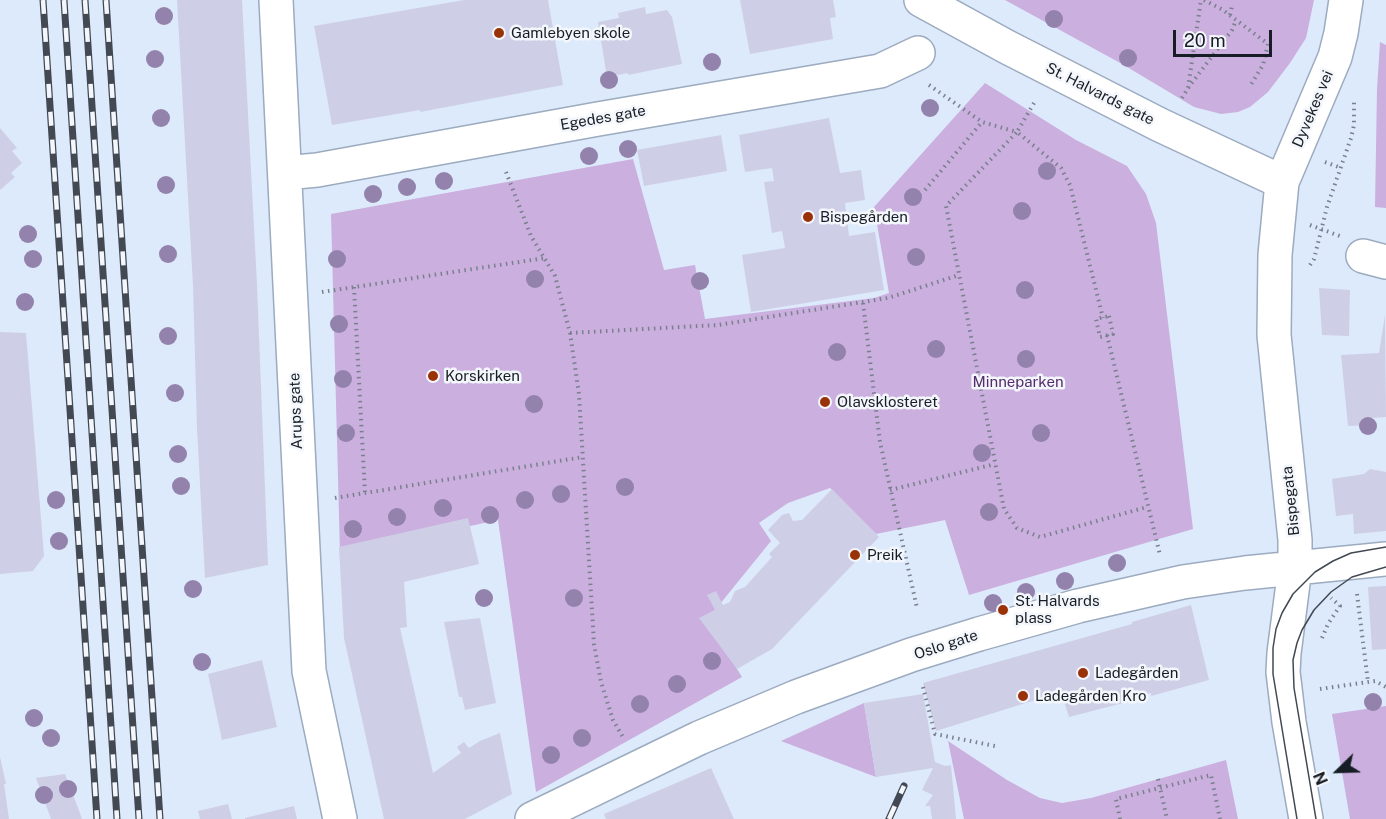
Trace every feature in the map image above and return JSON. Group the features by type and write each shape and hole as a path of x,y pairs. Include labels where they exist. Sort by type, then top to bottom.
{"street":[{"name":"Arups gate","path":"276,0 309,671 331,785 340,819"},
{"name":"St. Halvards gate","path":"921,0 1150,120 1282,182"},
{"name":"Dyvekes vei","path":"1282,182 1326,80 1338,44 1346,5"},
{"name":"Egedes gate","path":"285,173 317,170 880,71 918,53"},
{"name":"Bispegata","path":"1282,182 1275,255 1274,335 1295,540 1295,568 1283,672 1306,819"},
{"name":"Oslo gate","path":"532,819 587,807 699,738 796,697 934,648 1141,590 1208,577 1386,559"}],"path":[{"path":"1188,88 1202,0 1230,15 1268,44 1263,65 1250,86"},
{"path":"1230,15 1232,6"},
{"path":"1178,106 1188,88 1232,30 1236,20"},
{"path":"928,84 982,122 1017,132 1061,168 1071,185 1103,318"},
{"path":"1034,103 1017,132 946,206 1004,509 1017,528 1040,537 1147,507"},
{"path":"925,190 982,122"},
{"path":"1327,207 1341,168"},
{"path":"506,172 531,236 555,276 570,333 579,394 594,644 601,682 613,720 624,739"},
{"path":"321,292 545,258"},
{"path":"570,333 718,325 888,298 959,275"},
{"path":"354,287 365,493"},
{"path":"863,303 880,442 917,608"},
{"path":"1109,316 1113,334 1107,335 1100,337 1096,320 1109,316"},
{"path":"1107,335 1161,559"},
{"path":"330,498 583,457"},
{"path":"890,490 995,464"},
{"path":"1356,590 1368,682"},
{"path":"1320,646 1328,624 1340,606"},
{"path":"921,680 935,734 995,746"},
{"path":"1320,689 1375,681 1386,687"},
{"path":"1120,819 1116,800 1211,775 1220,819"},
{"path":"1158,779 1167,819"}],"green space":[{"path":"1005,0 1314,0 1306,38 1268,92 1250,107 1238,112 1221,114 1194,107 1122,64"},
{"path":"1380,42 1386,45 1386,208 1375,207"},
{"name":"Minneparken","path":"985,83 1076,140 1127,166 1146,194 1156,223 1193,529 969,595 945,520 876,534 830,488 788,503 759,523 771,541 707,620 742,677 536,792 498,520 340,554 331,214 633,159 664,270 695,265 705,319 874,298 889,293 874,207"},
{"path":"864,703 876,777 781,741"},
{"path":"1386,706 1386,819 1350,819 1332,714"},
{"path":"948,741 1007,780 1040,798 1062,803 1091,798 1226,760 1238,819 964,819"}],"building":[{"path":"177,0 242,0 257,284 268,565 205,578 197,428 193,286"},
{"name":"Gamlebyen skole","path":"464,0 548,0 563,85 420,112 420,110 332,125 314,26"},
{"path":"740,0 833,0 836,17 830,18 833,39 750,54"},
{"path":"645,7 646,14 667,10 672,17 682,64 607,77 598,22 619,18 618,13"},
{"name":"Bispegården","path":"829,118 840,173 861,170 865,200 845,203 849,236 875,232 884,290 751,312 742,255 785,248 782,231 772,233 764,182 774,181 772,168 745,172 739,135"},
{"path":"0,128 17,148 12,151 22,163 11,173 15,177 0,190"},
{"path":"721,135 727,171 644,186 637,150"},
{"path":"1319,288 1350,290 1349,336 1322,335"},
{"path":"1385,315 1386,417 1372,418 1372,425 1348,426 1341,355 1379,353"},
{"path":"0,332 26,333 44,556 33,571 0,574"},
{"path":"1370,469 1386,472 1386,531 1354,534 1353,514 1336,516 1332,479 1364,474"},
{"path":"832,489 879,537 772,649 737,669 699,618 715,610 707,595 716,591 723,605 730,602 735,591 745,587 772,557 769,554 780,543 768,530 782,515 789,513 793,521 802,520"},
{"path":"468,518 479,564 404,582 407,627 400,628 433,773 461,753 457,747 464,742 469,748 500,733 512,794 465,819 384,819 344,638 339,547"},
{"path":"1386,586 1386,649 1372,650 1368,587"},
{"name":"Ladegården","path":"1191,605 1209,680 1151,696 1151,693 1127,700 1127,702 1069,717 1061,692 936,731 923,683"},
{"path":"480,618 496,703 465,710 462,697 459,697 444,622"},
{"path":"262,660 277,727 222,740 208,674"},
{"path":"923,694 935,762 945,766 951,765 956,819 932,819 930,806 925,806 933,795 922,790 933,768 876,777 864,703"},
{"path":"0,757 6,784 4,784 9,819 0,819"},
{"path":"711,768 734,819 606,819 604,814"},
{"path":"65,774 82,819 51,819 36,778"},
{"path":"228,804 232,819 200,819 198,811"},
{"path":"294,806 297,819 245,819 245,818"}],"tram line":[{"path":"1297,819 1273,674 1276,629 1293,594 1315,572 1351,553 1386,547"},
{"path":"1316,819 1294,688 1293,660 1297,643 1314,610 1331,592 1352,577 1386,567"}],"railway":[{"path":"43,0 97,819"},
{"path":"64,0 117,819"},
{"path":"85,0 139,819"},
{"path":"106,0 160,819"},
{"path":"889,819 904,786"}],"place":[{"name":"Gamlebyen skole","path":"499,33"},
{"name":"Bispegården","path":"808,217"},
{"name":"Korskirken","path":"433,376"},
{"name":"Olavsklosteret","path":"825,402"},
{"name":"Preik","path":"855,555"},
{"name":"St. Halvards plass","path":"1003,610"},
{"name":"Ladegården","path":"1083,673"},
{"name":"Ladegården Kro","path":"1023,696"}]}
